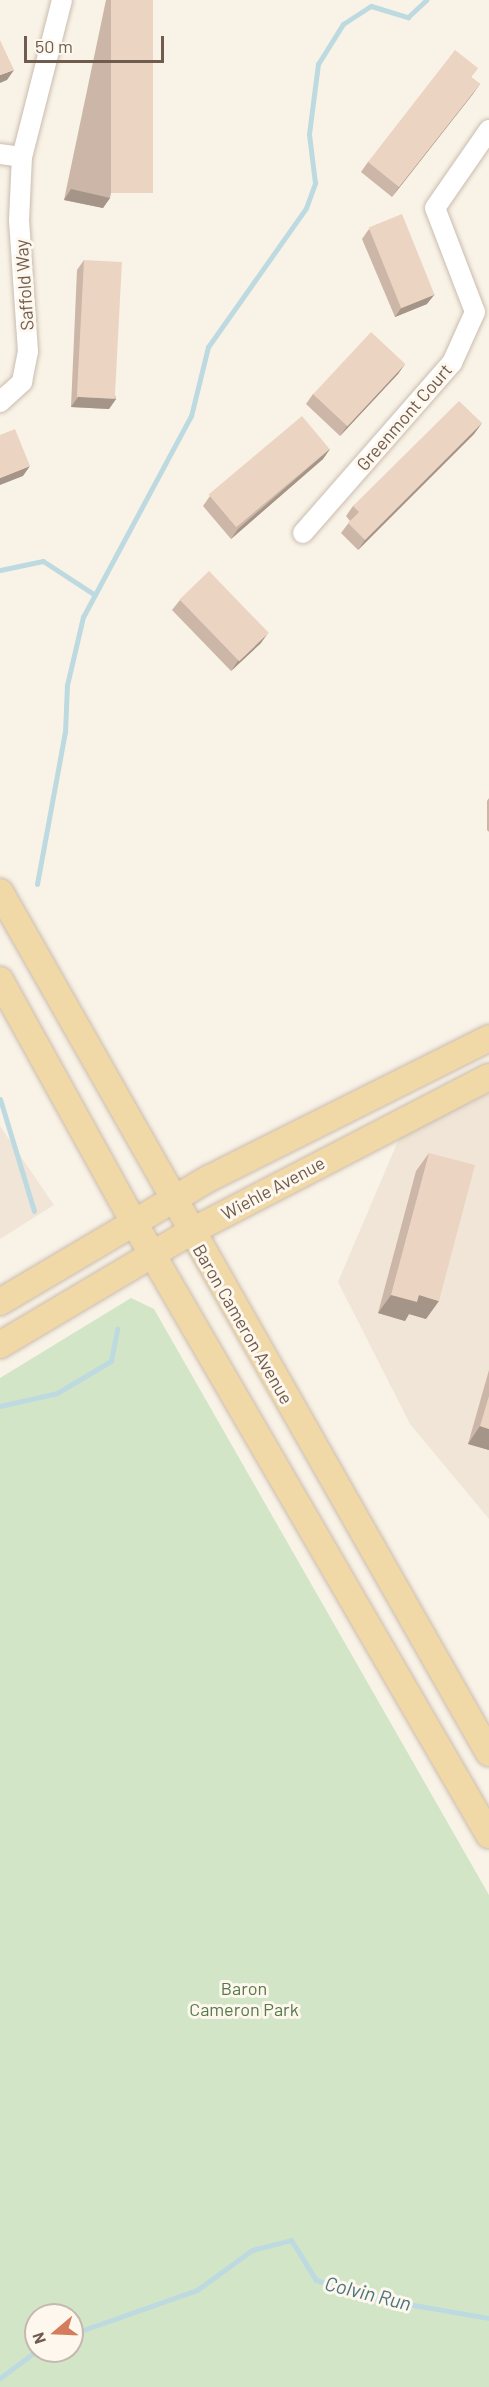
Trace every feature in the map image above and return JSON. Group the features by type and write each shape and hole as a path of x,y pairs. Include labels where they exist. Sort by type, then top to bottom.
{"main road":[{"name":"Baron Cameron Avenue","path":"0,892 190,1232 489,1753"},
{"path":"0,980 133,1221 489,1834"},
{"name":"Wiehle Avenue","path":"0,1302 172,1199 489,1038"},
{"name":"Wiehle Avenue","path":"0,1345 190,1232 489,1077"}],"street":[{"name":"Saffold Way","path":"0,402 22,382 28,352 20,220 22,157 62,0"},
{"name":"Greenmont Court","path":"303,533 452,363 475,312 435,208 489,130"},
{"path":"0,154 22,157"}],"shaded area":[{"path":"489,1093 489,1519 410,1424 338,1282 401,1134"},
{"path":"0,1126 54,1205 0,1239"}],"green space":[{"name":"Baron Cameron Park","path":"131,1298 154,1309 489,1895 489,2387 0,2387 0,1378"}],"building":[{"path":"111,0 153,0 153,193 111,193"},
{"path":"0,40 14,70 0,75"},
{"path":"455,50 478,68 471,77 480,84 399,187 368,162"},
{"path":"402,214 435,295 401,308 369,227"},
{"path":"84,260 122,262 115,399 77,397"},
{"path":"371,332 405,364 347,426 313,394"},
{"path":"459,401 482,423 365,540 348,523 359,512 353,506"},
{"path":"302,416 330,449 236,527 209,494"},
{"path":"15,429 30,466 0,478 0,435"},
{"path":"209,571 269,633 239,661 180,599"},
{"path":"429,1153 475,1165 439,1301 419,1295 417,1302 391,1295"},
{"path":"489,1396 489,1429 480,1426"}],"waterway":[{"path":"37,884 65,732 67,685 83,617 191,416 208,347 306,208 315,183 309,134 318,64 343,24 371,6 408,17 426,0"},
{"path":"0,570 43,561 95,595"},
{"path":"0,1099 34,1211"},
{"path":"0,1406 57,1393 111,1361 117,1329"},
{"name":"Colvin Run","path":"84,2330 197,2290 252,2250 291,2240 316,2280 373,2298 489,2318"},
{"name":"Colvin Run","path":"0,2378 24,2360"}]}
